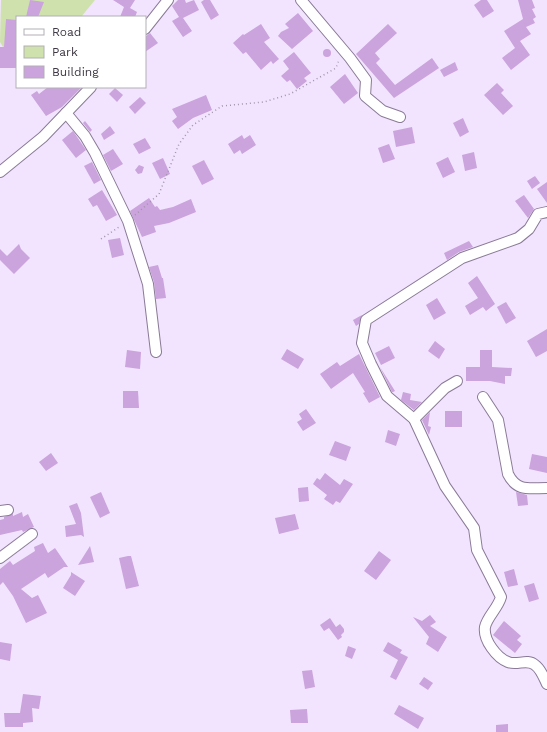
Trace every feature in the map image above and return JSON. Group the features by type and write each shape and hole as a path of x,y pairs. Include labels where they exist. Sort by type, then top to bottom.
{"street":[{"path":"146,28 168,0"},
{"path":"301,0 343,49 366,80 365,96 383,111 400,117"},
{"path":"0,172 43,137 90,88"},
{"path":"66,113 85,136 95,153 128,221 148,284 156,352"},
{"path":"547,212 538,214 529,229 518,238 462,258 366,320 362,343 387,396 414,419 445,486 474,528 477,550 501,597 499,605 485,626 485,634 488,642 502,658 509,663 527,662 535,665 547,684"},
{"path":"414,419 445,388 457,381"},
{"path":"483,397 498,420 505,463 511,480 515,485 525,488 547,488"},
{"path":"0,558 32,534"}],"path":[{"path":"101,239 128,221 160,194 179,144 194,125 222,106 264,102 290,94 336,68 343,49"}],"green space":[{"path":"1,0 95,0 82,16 16,16 16,65 14,65 0,42"}],"building":[{"path":"30,0 44,2 38,16 26,16"},
{"path":"113,0 135,0 130,8 137,12 135,16 120,16 124,7"},
{"path":"178,0 185,0 186,3 194,0 199,10 183,18 192,31 183,37 172,21 179,17 172,6"},
{"path":"204,0 210,0 219,15 211,20 201,2"},
{"path":"481,0 487,0 494,11 483,18 474,5"},
{"path":"518,0 532,0 535,8 532,9 536,17 533,19 535,23 526,27 531,34 520,41 530,55 511,70 502,58 515,48 504,31 523,19"},
{"path":"298,13 313,31 292,49 278,36 281,32 289,28 285,24"},
{"path":"6,19 16,20 16,68 0,68 0,47 4,47"},
{"path":"261,24 270,38 264,42 279,59 273,64 271,61 261,70 246,52 243,54 233,43 243,34 244,35"},
{"path":"388,24 397,33 375,53 380,59 376,63 395,85 432,58 439,68 394,98 356,54"},
{"path":"150,33 158,43 146,51 146,36"},
{"path":"325,49 329,49 331,53 329,57 325,57 323,55 323,51"},
{"path":"294,52 311,73 304,78 307,81 297,89 290,80 287,82 281,76 289,69 283,61"},
{"path":"455,62 458,70 444,77 440,70"},
{"path":"345,74 358,93 344,104 330,87"},
{"path":"497,83 504,90 501,93 513,106 503,115 484,95"},
{"path":"47,88 81,88 62,107 46,116 31,95 37,91 39,94"},
{"path":"115,88 123,95 117,102 109,94"},
{"path":"206,95 212,110 193,118 178,129 172,121 177,117 172,109"},
{"path":"140,97 146,103 135,114 129,107"},
{"path":"463,118 469,132 460,137 453,123"},
{"path":"85,121 92,130 90,132 83,123"},
{"path":"110,126 115,133 104,140 101,134"},
{"path":"412,127 415,143 396,147 393,131"},
{"path":"73,131 86,150 76,158 62,140"},
{"path":"242,135 244,139 250,135 256,145 242,154 240,150 234,154 228,144"},
{"path":"145,138 151,148 139,154 133,144"},
{"path":"389,144 395,159 383,163 378,148"},
{"path":"113,149 123,164 111,171 103,155"},
{"path":"474,152 477,168 465,171 462,155"},
{"path":"448,157 455,172 443,178 436,163"},
{"path":"163,158 170,174 160,179 152,163"},
{"path":"204,160 214,179 202,185 192,166"},
{"path":"92,162 101,180 94,184 84,166"},
{"path":"139,165 144,167 142,173 138,174 135,170"},
{"path":"535,176 540,183 532,189 527,181"},
{"path":"547,182 547,203 537,189"},
{"path":"102,190 117,215 106,221 97,205 93,207 88,199"},
{"path":"524,195 534,209 528,218 515,201"},
{"path":"149,198 155,207 157,206 160,210 173,207 191,199 196,212 169,223 154,226 156,232 142,237 130,211"},
{"path":"120,238 124,255 112,258 108,240"},
{"path":"469,241 473,247 459,252 447,260 444,253"},
{"path":"19,244 21,249 30,258 14,274 0,260 0,249 7,256"},
{"path":"158,265 163,278 166,298 156,299 154,282 149,267"},
{"path":"477,276 495,304 486,311 483,307 470,315 465,306 478,298 468,283"},
{"path":"437,298 446,313 434,320 426,305"},
{"path":"506,302 516,318 506,324 497,307"},
{"path":"362,315 359,324 356,326 353,320"},
{"path":"547,329 547,351 536,357 527,341"},
{"path":"435,341 445,349 439,359 428,351"},
{"path":"389,346 395,358 381,365 375,353"},
{"path":"287,349 304,359 298,369 281,359"},
{"path":"127,350 141,352 140,369 125,367"},
{"path":"480,350 492,350 492,367 512,368 511,376 505,376 505,384 490,381 466,381 466,367 480,367"},
{"path":"359,354 380,397 369,403 363,393 365,392 353,373 331,389 320,374 337,362 340,366"},
{"path":"380,367 395,391 392,392"},
{"path":"123,391 138,391 139,408 123,408"},
{"path":"403,392 411,394 410,400 422,402 414,410 401,400"},
{"path":"306,409 316,423 303,431 297,422 302,419 299,414"},
{"path":"445,411 462,411 462,427 445,427"},
{"path":"430,412 428,426 431,427 429,435 422,420"},
{"path":"388,430 400,434 396,446 385,442"},
{"path":"335,441 351,447 346,461 329,455"},
{"path":"51,453 58,463 46,471 39,462"},
{"path":"532,454 547,457 547,473 529,469"},
{"path":"325,473 340,485 344,479 353,484 340,503 336,501 333,505 324,499 327,495 313,484 317,478 320,480"},
{"path":"308,487 309,501 299,502 298,488"},
{"path":"101,492 110,513 100,518 90,497"},
{"path":"516,492 527,495 528,505 518,506"},
{"path":"77,503 81,513 84,537 81,535 66,537 65,526 76,524 69,506"},
{"path":"22,512 23,517 28,514 34,527 23,532 22,530 0,535 0,520 4,519 4,517 13,514 13,516"},
{"path":"295,514 299,529 279,534 275,518"},
{"path":"43,543 48,553 55,548 68,567 64,567 48,578 45,573 21,589 32,598 38,595 47,613 26,623 13,596 3,582 0,585 0,569 10,561 13,565 35,551 34,547"},
{"path":"90,546 94,562 78,565"},
{"path":"379,551 391,560 376,580 364,571"},
{"path":"131,556 139,586 126,589 119,558"},
{"path":"514,569 518,585 508,587 504,572"},
{"path":"71,572 85,581 75,596 63,588 71,575"},
{"path":"534,583 539,599 529,602 524,586"},
{"path":"430,615 436,622 430,626 447,637 438,652 426,644 429,637 413,617 422,621"},
{"path":"330,618 336,627 340,624 344,629 344,632 341,635 342,637 338,640 329,628 324,631 320,625"},
{"path":"504,621 521,636 517,640 522,644 515,653 493,635"},
{"path":"0,642 12,644 10,661 0,659"},
{"path":"388,642 402,650 400,653 408,657 396,680 390,677 398,660 383,651"},
{"path":"348,646 356,649 352,659 345,656"},
{"path":"312,670 315,687 305,689 302,671"},
{"path":"424,677 433,683 428,690 419,684"},
{"path":"23,694 41,696 39,709 32,708 33,722 23,723 23,727 5,727 4,713 20,713"},
{"path":"399,705 424,718 418,729 394,714"},
{"path":"307,709 308,723 291,723 290,710"},
{"path":"508,724 508,732 496,732 496,725"}]}
